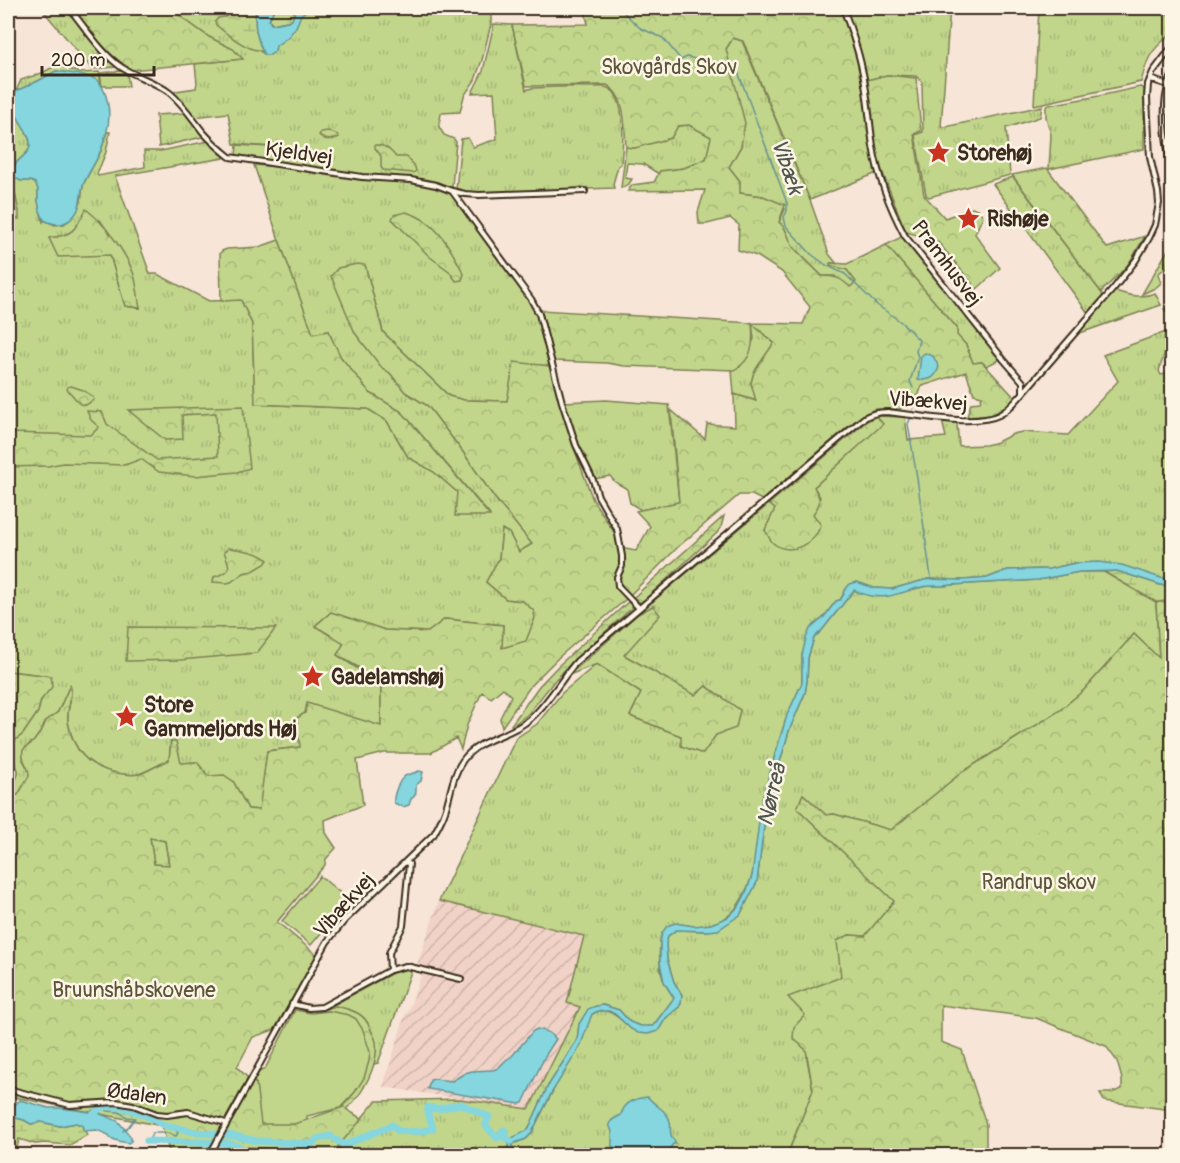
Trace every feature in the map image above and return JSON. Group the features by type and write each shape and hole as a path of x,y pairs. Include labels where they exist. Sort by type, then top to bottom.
{"street":[{"name":"Kjeldvej","path":"69,8 108,56 132,74 168,91 181,103 214,144 230,157 362,177 411,180 465,194 585,191"},
{"name":"Pramhusvej","path":"843,8 862,68 873,148 884,191 893,214 905,237 1023,382"},
{"name":"Vibækvej","path":"209,1155 327,942 345,920 434,834 442,821 457,771 469,754 486,741 519,727 529,720 539,711 577,661 864,418 871,414 888,411 970,421 999,415 1012,406 1114,288 1136,260 1155,225 1159,203 1150,157 1147,98 1150,79 1158,63 1172,49"},
{"path":"1172,172 1165,113 1168,85 1173,76"},
{"path":"1150,79 1168,85"},
{"path":"452,191 525,291 539,314 576,445 598,496 617,529 622,556 622,566 617,577 618,586 639,608"},
{"path":"1023,393 1023,382 1033,381"},
{"name":"Vibækvej","path":"390,970 390,953 404,926 409,864 406,862"},
{"path":"292,1004 309,1008 322,1007 390,970 406,966 461,979"},
{"name":"Ødalen","path":"8,1089 70,1105 116,1102 133,1105 157,1114 188,1112 226,1123"}],"shaded area":[{"path":"439,901 584,936 567,1003 580,1006 529,1109 383,1087 405,1015 424,967 417,965"}],"green space":[{"path":"41,8 66,8 116,67 92,69"},
{"path":"201,8 491,8 491,24 475,80 464,96 460,112 441,113 439,127 444,135 456,142 453,195 535,309 550,366 514,363 508,401 464,400 449,396 383,332 365,265 382,368 390,373 405,392 428,406 494,497 532,544 519,552 509,533 502,530 499,558 486,582 506,599 523,601 534,611 535,618 526,642 502,648 503,625 445,619 428,632 385,630 331,612 315,626 344,644 337,655 381,684 381,727 305,713 297,718 301,747 267,751 260,810 248,809 233,781 208,776 197,762 181,763 171,741 169,760 139,774 116,773 89,762 78,749 70,732 68,717 70,685 58,712 46,721 34,741 26,747 23,760 30,773 29,776 18,795 8,799 8,788 18,775 9,755 10,748 38,712 50,676 8,671 8,98 13,102 30,142 28,151 16,164 11,174 21,181 35,183 43,222 44,220 55,225 64,224 71,219 81,202 83,185 101,151 107,132 110,132 106,152 98,176 145,167 144,151 161,151 208,141 224,158 115,176 150,274 157,274 209,301 241,300 252,324 255,404 368,409 387,421 408,457 434,472 457,492 490,515 402,412 370,393 340,357 328,331 313,335 254,165 278,167 272,147 234,144 228,113 194,117 174,93 196,88 195,64 242,59 233,49 209,37 173,11","holes":["100,220 123,254 133,274 140,308 125,306 110,255 49,238 65,236 77,227"]},
{"path":"236,8 256,8 256,31 263,53 242,44 216,25 218,18 225,17"},
{"path":"277,8 299,8 295,11 292,20 272,24 269,20"},
{"path":"584,8 841,8 859,66 877,173 810,200 743,41 733,38 726,49 745,123 741,146 729,167 740,181 740,193 763,196 785,205 779,222 784,227 793,247 822,276 838,278 850,287 856,282 847,270 830,265 830,263 847,264 886,245 957,328 957,335 966,345 973,363 982,362 1015,398 994,415 967,417 971,403 980,402 982,396 974,394 966,372 922,386 918,396 900,409 874,409 858,418 762,500 752,495 739,495 679,546 625,600 559,657 532,684 502,727 500,718 511,696 503,688 491,698 482,692 467,725 461,749 456,738 431,753 384,753 357,760 363,805 325,820 326,833 336,848 326,859 325,865 277,922 317,955 274,1030 253,1037 237,1067 248,1078 205,1155 170,1155 162,1126 8,1096 8,799 18,795 29,776 22,754 23,750 34,741 46,721 58,712 70,685 68,722 70,732 78,749 89,762 116,773 139,774 169,760 171,741 176,741 181,763 197,762 208,776 224,775 233,781 248,809 259,810 267,751 300,747 297,718 305,713 307,703 381,726 381,684 337,655 344,643 315,626 331,612 385,630 428,632 445,619 503,625 502,648 526,641 535,618 534,611 523,601 506,599 486,582 499,558 502,529 509,533 519,552 532,544 494,497 428,406 405,392 390,373 382,368 355,333 331,276 338,268 357,264 365,265 383,332 449,396 464,400 507,401 514,362 550,366 574,448 593,500 625,549 636,551 650,526 636,511 679,502 671,410 705,439 707,424 735,426 734,394 756,401 751,383 754,372 774,343 752,324 753,338 749,356 734,370 554,361 541,310 803,324 810,307 782,272 757,256 738,250 739,225 730,218 699,224 698,212 705,190 628,191 632,185 654,182 660,171 684,168 706,159 711,137 689,125 678,126 671,138 635,148 626,147 621,104 613,90 607,85 526,86 512,25 588,24","holes":["150,838 165,841 169,865 154,864"]},
{"path":"845,8 950,8 941,126 1042,106 1040,117 1006,128 1010,175 929,197 926,195 915,135 923,132 922,82 916,76 887,75 867,80"},
{"path":"1039,8 1165,8 1171,20 1169,36 1157,46 1150,56 1141,82 1034,105"},
{"path":"173,11 209,37 233,49 243,59 131,70 107,51 79,18 81,14"},
{"path":"494,24 512,25 526,90 547,87 603,87 614,93 621,111 623,135 621,164 618,166 614,188 472,193 456,190 461,139 468,138 473,147 497,139 494,92 472,93 483,71"},
{"path":"733,38 742,41 810,200 829,254 837,264 831,263 847,270 857,282 850,287 834,276 822,276 793,247 784,227 779,222 785,209 763,196 739,193 740,181 729,167 741,146 726,49"},
{"path":"57,65 80,73 99,72 101,85 97,80 56,71 16,91 21,80"},
{"path":"121,71 127,74 129,86 102,86 100,73"},
{"path":"887,75 916,78 921,131 914,134 924,195 945,218 971,208 978,209 983,216 975,234 1000,268 977,289 937,241 906,232 875,148 867,80"},
{"path":"1140,87 1144,89 1144,149 1049,169 1051,135 1046,107"},
{"path":"186,113 203,134 202,137 159,147 156,115"},
{"path":"689,125 712,137 706,159 684,168 660,171 659,174 643,164 627,163 625,178 632,179 629,184 621,188 626,147 635,148 678,126"},
{"path":"328,131 339,137 328,140 319,135 321,132"},
{"path":"237,145 269,147 274,163 236,157"},
{"path":"375,145 385,147 396,157 407,157 416,171 413,173 383,170 381,156"},
{"path":"8,166 9,181 14,189 19,219 13,218 10,206"},
{"path":"1047,168 1107,248 1145,236 1128,265 1101,292 1012,175"},
{"path":"1013,177 1101,292 1103,296 1088,313 993,184"},
{"path":"86,209 107,230 126,257 134,275 140,308 125,306 110,255 58,257 49,238 72,231"},
{"path":"406,212 427,222 442,237 464,274 462,280 456,281 449,271 430,257 392,219 394,215"},
{"path":"901,237 906,240 1001,359 986,366 982,362 973,363 966,345 956,335 957,328 886,245"},
{"path":"279,240 313,334 328,331 341,357 370,393 402,412 490,516 455,516 457,492 434,472 408,457 387,421 368,409 255,404 252,324 241,300 221,301 220,253 227,249 259,247"},
{"path":"1172,243 1172,266 1158,274 1161,283 1142,294"},
{"path":"1115,291 1140,296 1155,293 1161,305 1077,334"},
{"path":"1172,306 1172,329 1159,371 1161,375 1172,373 1172,580 1075,563 1049,569 1008,570 978,579 928,579 892,589 874,588 857,582 810,629 802,655 802,683 787,716 775,753 752,876 743,897 725,919 705,925 673,924 665,929 662,935 661,969 664,982 674,998 653,1026 641,1027 630,1022 619,1010 603,1005 596,1006 579,1024 577,1040 548,1086 528,1130 508,1146 511,1155 344,1155 338,1146 376,1101 459,1099 529,1109 580,1007 567,1003 584,936 439,901 516,738 537,724 562,693 597,664 641,693 630,716 681,736 716,735 740,710 706,686 695,696 624,655 653,606 638,614 769,504 775,509 765,530 813,514 820,497 814,487 882,424 876,416 905,417 908,440 946,437 942,421 958,422 959,446 986,445 1022,432 1068,435 1118,381 1103,355 1166,332 1171,317 1164,309"},
{"path":"752,323 774,343 754,372 751,383 757,401 734,394 732,370 740,367 754,339"},
{"path":"71,386 83,390 94,400 86,405 80,404 67,389"},
{"path":"606,400 669,405 679,502 641,510 630,503 627,489 610,476 594,479 577,444 564,402"},
{"path":"243,406 250,468 237,472 195,476 159,472 141,459 125,465 63,463 48,466 8,467 8,433 91,435 99,427 91,420 87,411 102,412 107,424 157,460 218,456 216,413 182,415 183,439 165,440 128,410"},
{"path":"876,416 883,424 814,487 819,501 813,514 821,525 818,532 807,543 794,548 787,549 773,543 765,530 775,509 769,504 867,421"},
{"path":"724,516 717,533 641,603 633,598"},
{"path":"229,548 256,553 268,560 265,564 244,573 231,582 213,582 214,577 228,569 224,552"},
{"path":"1117,571 1164,586 1172,586 1172,601 1156,602 1104,572"},
{"path":"1079,572 1104,572 1156,602 1159,658 1134,634 1084,690 1059,711 961,773 891,830 834,814 826,815 803,794 797,808 895,901 865,936 849,935 841,977 805,1015 807,1059 813,1090 787,1155 514,1156 512,1144 526,1139 531,1134 592,1014 598,1011 608,1012 618,1017 631,1029 658,1030 666,1018 679,1007 682,995 674,982 667,959 668,936 676,930 708,931 740,915 757,882 766,810 789,731 805,693 808,658 814,638 854,590 863,594 880,596 926,586 1038,580"},
{"name":"Randrup skov","path":"1172,601 1172,1110 1104,1101 1100,1093 1111,1093 1122,1089 1117,1061 1106,1046 1036,1018 941,1005 941,1042 962,1050 986,1124 986,1155 787,1156 813,1090 806,1050 793,1038 794,1027 805,1015 788,997 841,977 837,941 849,935 865,936 894,901 797,808 803,794 826,815 834,814 891,830 961,773 1059,711 1084,690 1134,634 1159,658 1156,602"},
{"path":"628,602 633,607 577,657 528,714 512,726 539,686"},
{"path":"653,606 660,615 624,655 695,695 706,686 740,710 736,728 716,735 703,754 681,746 681,736 630,716 641,693 597,664 569,675 638,614"},
{"path":"128,627 276,628 257,653 180,660 126,661"},
{"path":"8,671 51,676 52,687 41,700 38,712 23,734 14,741 10,748 10,755 18,774 10,788 8,788"},
{"path":"150,837 165,841 169,866 154,864"},
{"path":"320,876 349,900 311,945 282,921"},
{"path":"403,969 412,969 378,1063 374,1064 375,1058 369,1028 364,1018 349,1010 328,1008"},
{"path":"336,1006 363,1017 376,1042 375,1060 364,1088 346,1109 362,1119 338,1146 344,1155 309,1155 312,1152 219,1145 253,1081 294,1124 344,1107 355,1092 329,1011 314,1012"},
{"path":"295,1010 311,1013 329,1011 349,1015 356,1019 363,1030 370,1052 364,1078 340,1108 307,1116 307,1120 294,1124 261,1124 256,1083 253,1081 259,1072 265,1069"},
{"path":"8,1116 31,1124 41,1122 60,1126 76,1123 82,1125 87,1135 70,1145 35,1144 19,1139 17,1148 8,1145"}],"water":[{"path":"256,8 277,8 269,20 271,24 274,24 292,20 295,11 299,8 309,8 301,15 296,27 288,37 276,46 275,51 270,55 265,55 256,31"},
{"path":"56,71 97,80 102,85 106,96 109,117 99,154 84,183 80,205 70,220 59,224 44,220 35,183 21,181 11,174 30,146 30,140 14,107 16,91"},
{"path":"925,353 933,356 939,367 932,378 918,380 921,356"},
{"path":"1098,562 1122,565 1172,580 1172,586 1164,586 1117,571 1079,572 1038,580 926,586 881,597 865,595 854,590 814,638 808,658 805,693 789,731 766,810 757,882 740,915 718,930 676,930 668,936 667,959 674,982 682,995 679,1007 666,1018 658,1031 648,1034 638,1033 609,1011 598,1011 592,1014 580,1047 552,1092 531,1134 526,1139 512,1144 514,1155 511,1155 508,1146 510,1139 528,1130 548,1086 577,1040 579,1024 588,1009 603,1005 619,1010 630,1022 641,1026 653,1026 674,998 664,982 660,963 660,942 667,926 675,923 694,926 711,924 728,917 739,906 752,876 762,799 787,715 802,683 802,655 806,638 810,629 824,617 836,601 840,600 850,584 857,582 874,588 892,589 928,579 978,579 1008,570 1049,569 1075,563"},
{"path":"419,771 423,772 421,781 416,785 415,795 409,805 403,807 394,803 394,797 402,778"},
{"path":"537,1029 548,1032 556,1039 545,1056 523,1103 428,1089 430,1080 452,1081 472,1071 498,1068"},
{"path":"648,1097 665,1112 670,1120 671,1135 676,1144 670,1148 671,1155 620,1155 618,1148 612,1147 612,1132 609,1124 621,1115 631,1102"},
{"path":"20,1100 49,1108 90,1112 93,1110 118,1121 131,1137 131,1141 128,1143 118,1141 97,1130 84,1131 82,1125 76,1123 60,1126 41,1122 31,1124 8,1116 8,1107 13,1107"}],"waterway":[{"name":"Vibæk","path":"619,8 640,28 663,38 681,60 687,57 737,69 787,203 784,217 786,226 811,254 826,265 845,274 877,305 901,322 919,340 916,351 918,357 910,381 913,388"},
{"name":"Vibæk","path":"913,410 916,396"},
{"name":"Vibæk","path":"911,417 908,424 931,578"},
{"path":"336,1140 345,1145 392,1125 398,1131 429,1130 433,1128 428,1115 428,1107 437,1109 461,1104 489,1117 486,1126 497,1138 504,1130 506,1139 512,1141"},
{"path":"91,1117 100,1108 113,1106 133,1110 152,1119"},
{"path":"105,1107 107,1111 119,1112 127,1117 135,1118 123,1131"},
{"path":"156,1121 195,1132 230,1135 257,1141 311,1144"},
{"path":"149,1141 152,1133 168,1133 176,1136 178,1133 176,1126"},
{"path":"147,1141 228,1143 251,1151 301,1155 317,1139 331,1136"}],"place":[{"name":"Storehøj","path":"939,153"},
{"name":"Rishøje","path":"969,219"},
{"name":"Gadelamshøj","path":"313,677"},
{"name":"Store Gammeljords Høj","path":"126,717"}],"park label":[{"name":"Skovgårds Skov","path":"669,67"},
{"name":"Bruunshåbskovene","path":"134,990"}],"water label":[{"name":"Nørreå","path":"771,794"}]}
